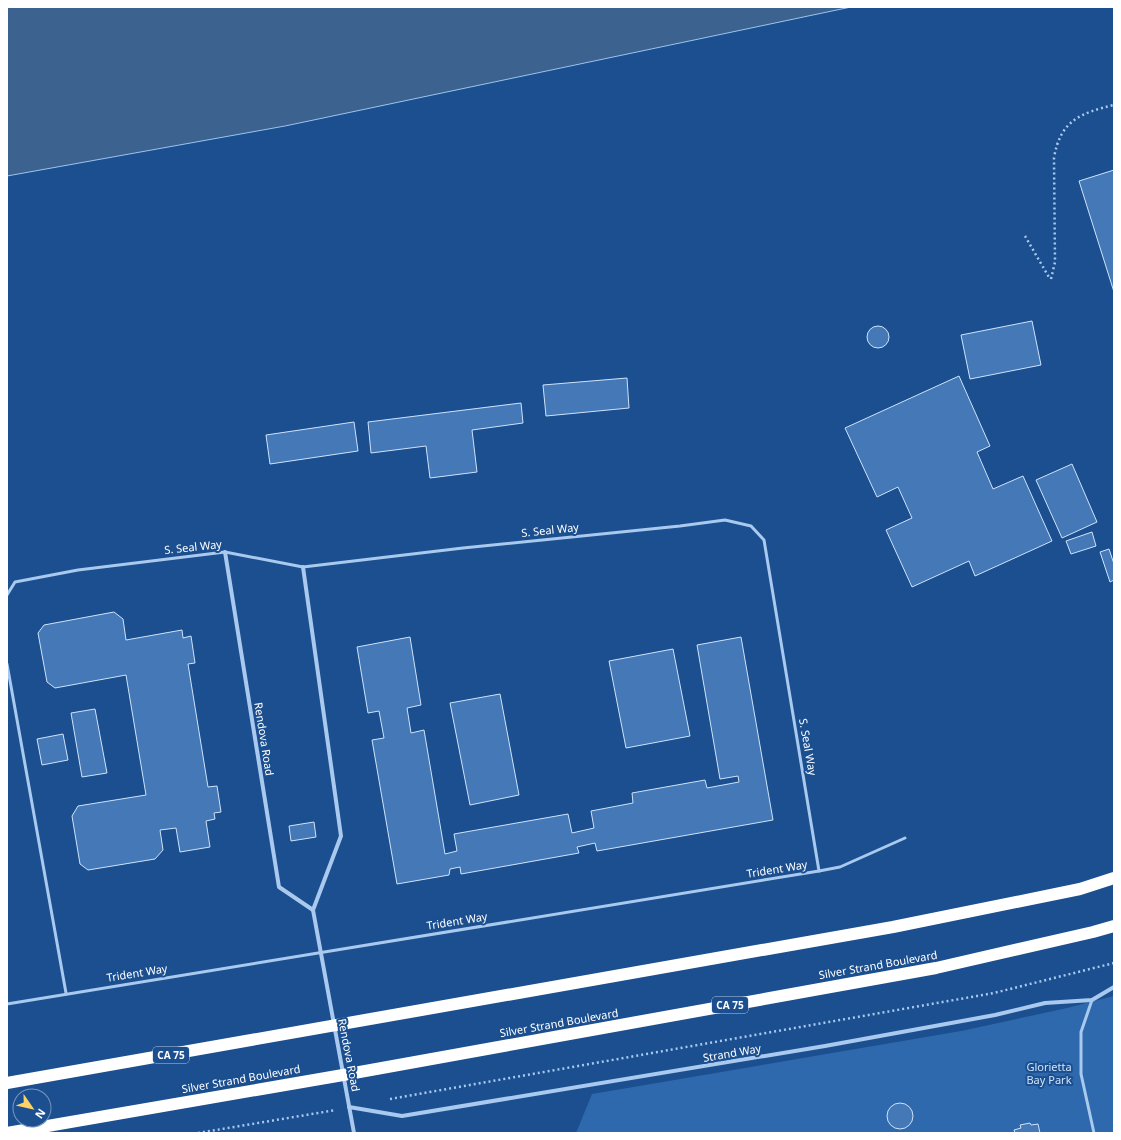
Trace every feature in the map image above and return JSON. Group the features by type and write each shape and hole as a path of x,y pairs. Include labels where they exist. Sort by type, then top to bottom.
{"highway":[{"name":"CA 75","path":"7,1083 893,927 1080,888 1114,878"},
{"name":"Silver Strand Boulevard","path":"7,1133 343,1075 936,968 1114,926"}],"street":[{"name":"Rendova Road","path":"225,552 279,887 313,910"},
{"name":"Rendova Road","path":"303,567 341,836 313,910 354,1133"},
{"name":"Strand Way","path":"349,1107 402,1116 825,1046 995,1015 1045,1003 1092,1000 1114,987"}],"lane":[{"name":"S. Seal Way","path":"7,595 15,582 78,570 225,552 303,567 725,520 751,526 764,540 819,871"},
{"path":"7,664 66,993"},
{"name":"Trident Way","path":"7,1004 66,993 819,871 840,867 905,838"},
{"path":"1092,1000 1081,1032 1081,1074 1094,1133"}],"path":[{"path":"1025,236 1051,279 1055,262 1054,158 1056,144 1065,128 1077,118 1096,109 1114,105"},
{"path":"384,1100 994,993 1114,963"},
{"path":"198,1133 349,1107"}],"green space":[{"name":"Glorietta Bay Park","path":"1114,996 1114,1133 576,1133 592,1094 961,1031 1067,1008"}],"shaded area":[{"path":"7,7 851,7 285,126 7,176"}],"building":[{"path":"1114,170 1114,292 1079,181"},
{"path":"1032,321 1041,365 970,379 961,335"},
{"path":"878,326 886,329 889,337 886,345 878,348 870,345 867,337 870,329"},
{"path":"959,376 990,446 977,452 993,489 1023,476 1052,541 975,576 969,561 912,587 886,530 912,518 898,487 877,497 845,428"},
{"path":"627,378 629,408 546,416 543,385"},
{"path":"521,403 523,423 472,430 477,472 430,478 426,446 371,453 368,422"},
{"path":"354,422 358,451 270,464 266,435"},
{"path":"1072,464 1097,522 1062,538 1036,480"},
{"path":"1092,532 1096,546 1071,554 1066,541"},
{"path":"1109,549 1114,564 1114,580 1110,582 1100,552"},
{"path":"114,612 123,619 126,640 182,630 183,638 191,636 195,663 188,664 208,787 217,786 221,812 214,813 215,819 206,821 210,847 180,852 176,828 160,830 163,850 155,859 88,870 80,864 72,816 78,806 146,795 126,675 55,688 47,682 38,633 44,625"},
{"path":"410,637 421,705 407,708 411,733 424,730 445,854 457,851 454,834 568,814 572,833 594,828 591,811 633,803 632,793 705,780 707,788 739,782 738,776 720,779 697,645 741,637 773,820 597,851 595,843 577,847 579,853 461,874 460,867 450,869 449,875 397,884 372,740 384,738 379,711 368,713 357,647"},
{"path":"673,649 690,736 626,748 609,661"},
{"path":"500,694 519,795 470,805 450,703"},
{"path":"95,709 107,773 82,777 71,713"},
{"path":"63,734 68,760 42,765 37,739"},
{"path":"314,822 316,837 291,841 289,826"},
{"path":"900,1103 909,1107 913,1116 909,1125 900,1129 891,1125 887,1116 891,1107"},
{"path":"1030,1123 1031,1125 1038,1124 1040,1133 1015,1133 1014,1130 1021,1128 1020,1125"}]}
